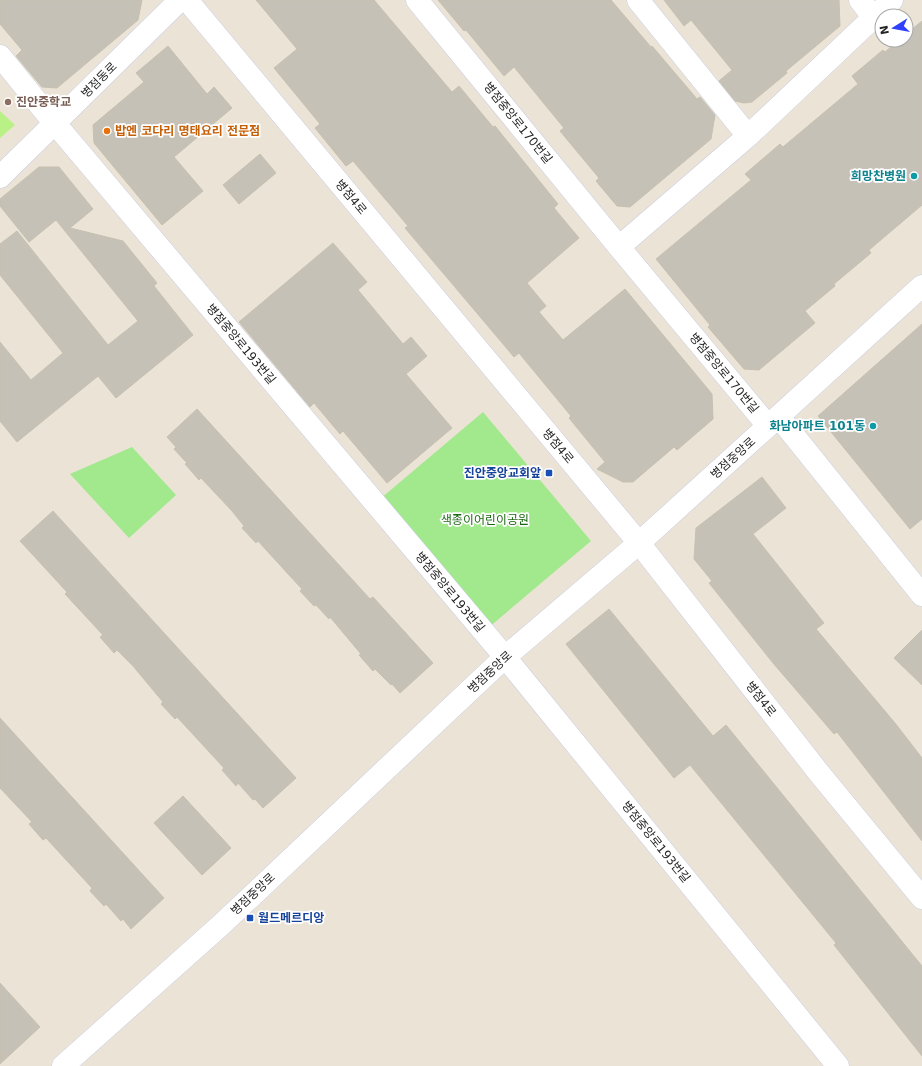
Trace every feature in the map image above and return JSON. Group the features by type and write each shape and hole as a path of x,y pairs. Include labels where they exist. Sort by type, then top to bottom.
{"street":[{"name":"병점동로","path":"0,177 180,0"},
{"name":"병점4로","path":"187,0 638,543 819,773 922,898"},
{"name":"병점중앙로170번길","path":"417,0 619,247 920,588"},
{"path":"638,0 748,136"},
{"path":"619,247 748,136 874,17 860,0"},
{"path":"884,8 892,0"},
{"name":"병점중앙로193번길","path":"0,56 55,124 505,657 838,1066"},
{"name":"병점중앙로","path":"63,1066 222,924 505,657 638,543 922,286"}],"green space":[{"path":"0,111 15,125 0,138"},
{"name":"색종이어린이공원","path":"483,412 591,541 488,628 380,499"},
{"path":"132,447 176,495 129,538 70,474"}],"building":[{"path":"0,0 142,0 138,20 57,88 42,87 16,56 22,50 0,24"},
{"path":"256,0 374,0 452,92 459,86 493,127 495,126 558,204 554,208 579,238 527,283 546,306 539,312 563,340 625,289 712,394 713,419 677,450 674,447 633,482 623,482 597,469 605,462 569,418 571,416 519,353 514,357 405,228 408,226 353,161 346,166 315,128 320,124 274,68 297,49"},
{"path":"438,0 611,0 697,99 700,97 715,115 711,139 630,207 617,206 596,181 599,178 560,131 564,128 514,67 504,76 466,30 464,31"},
{"path":"664,0 839,0 840,26 786,71 787,73 752,102 744,103 735,101 719,81 732,70 691,20 684,26"},
{"path":"922,21 922,205 869,250 871,253 805,311 815,323 759,370 744,369 708,327 710,325 656,259 751,180 745,174 780,144 783,147 858,84 852,76 883,50 885,52 890,48 914,48 914,28"},
{"path":"168,46 207,94 214,87 232,108 174,157 203,191 162,225 94,143 93,125 144,82 136,73"},
{"path":"260,154 276,173 239,204 223,185"},
{"path":"39,167 59,167 93,209 70,228 123,241 157,283 154,286 193,335 116,398 98,376 17,442 0,421 0,342 31,380 63,353 0,275 0,244 17,231 108,345 138,321 56,220 29,242 0,206 0,199"},
{"path":"333,243 367,282 358,290 403,344 411,337 427,356 406,374 452,428 387,483 343,431 340,434 314,403 310,407 239,322"},
{"name":"화남아파트 101동","path":"922,324 922,519 910,529 818,416"},
{"path":"197,409 370,599 373,597 433,663 400,693 375,669 373,671 359,655 361,654 330,617 329,619 300,591 302,589 258,541 256,543 242,528 244,526 232,511 201,478 199,480 185,464 187,463 174,449 176,447 167,437"},
{"path":"762,477 786,508 753,534 824,623 816,629 895,723 922,758 922,841 837,732 834,734 773,663 709,583 712,581 694,559 696,528"},
{"path":"53,511 296,778 263,808 255,799 253,800 238,783 236,786 222,770 224,768 177,717 175,719 161,704 163,702 133,666 117,650 114,653 100,637 103,635 65,594 67,592 20,541"},
{"path":"609,609 713,736 726,725 922,966 922,1056 834,945 836,943 690,765 674,778 566,644"},
{"path":"922,630 922,685 894,658"},
{"path":"0,718 164,898 131,929 123,919 121,921 106,904 104,906 90,891 92,888 46,838 43,840 29,824 32,822 0,788"},
{"path":"183,796 231,848 202,875 154,823"},
{"path":"0,983 40,1027 0,1064"}],"place":[{"name":"진안중학교","path":"8,102"},
{"name":"밥엔 코다리 명태요리 전문점","path":"107,131"},
{"name":"희망찬병원","path":"914,176"},
{"name":"화남아파트 101동","path":"873,426"},
{"name":"진안중앙교회앞","path":"549,473"},
{"name":"월드메르디앙","path":"250,918"}]}
